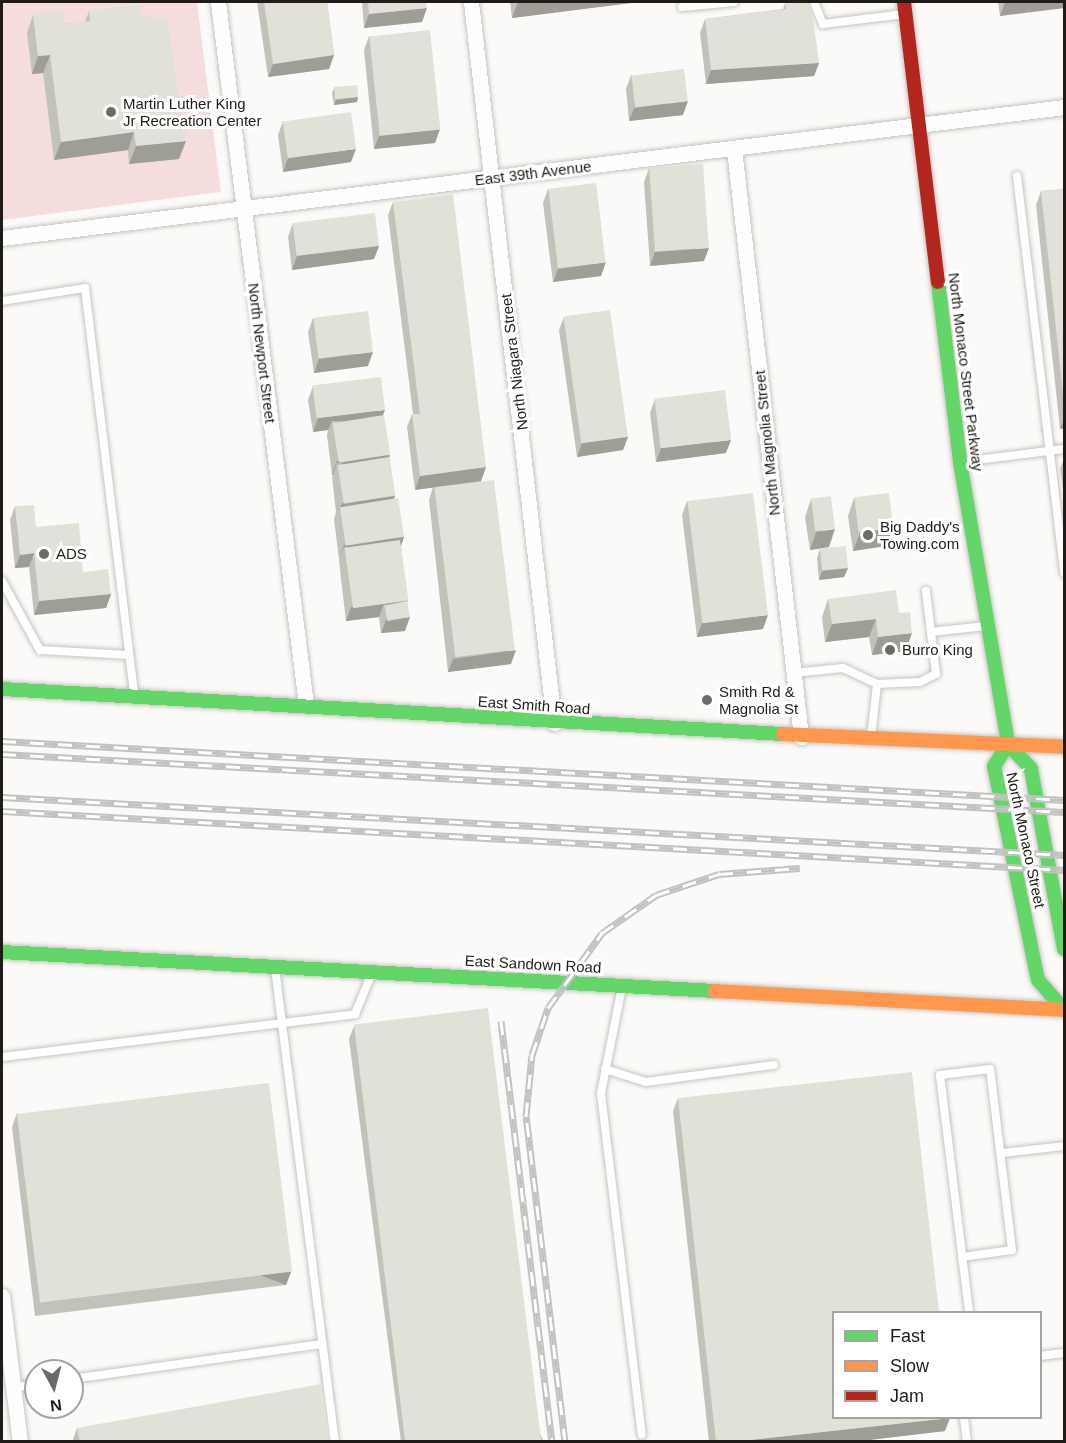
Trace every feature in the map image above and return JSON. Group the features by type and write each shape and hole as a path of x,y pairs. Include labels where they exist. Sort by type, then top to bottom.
{"street":[{"name":"North Newport Street","path":"219,2 306,705"},
{"name":"North Niagara Street","path":"471,2 554,723"},
{"name":"North Monaco Street Parkway","path":"905,8 960,462 986,626 1008,744"},
{"name":"East 39th Avenue","path":"2,238 1065,107"},
{"name":"North Magnolia Street","path":"734,149 801,737"},
{"name":"East Smith Road","path":"2,689 306,705 554,723 801,737 1065,747"},
{"name":"North Monaco Street","path":"1064,1010 1038,980 994,766 1008,744 1031,769 1065,949"},
{"name":"East Sandown Road","path":"2,952 1064,1010"},
{"path":"2,1296 20,1442"}],"lane":[{"path":"682,7 734,2"},
{"path":"814,2 823,24 905,8"},
{"path":"1017,176 1065,573"},
{"path":"2,301 86,288 134,696"},
{"path":"960,462 1065,449"},
{"path":"2,581 40,650 129,655"},
{"path":"793,673 843,668 877,684 920,682 936,674 926,591"},
{"path":"931,632 986,626"},
{"path":"871,739 877,684"},
{"path":"275,967 277,1002 285,1022 335,1442"},
{"path":"2,1057 355,1014 372,972"},
{"path":"622,986 600,1093 642,1435"},
{"path":"606,1069 646,1082 774,1065"},
{"path":"963,1257 1012,1250 990,1069 940,1075 969,1311"},
{"path":"1002,1153 1065,1146"},
{"path":"84,1377 322,1344"},
{"path":"1042,1356 1065,1353"},
{"path":"13,1388 24,1386"},
{"path":"964,1419 967,1442"}],"shaded area":[{"path":"2,2 197,2 221,192 2,220"}],"building":[{"path":"264,2 327,2 334,55 273,64"},
{"path":"368,2 426,2 427,8 369,14"},
{"path":"811,2 819,63 711,70 705,19 786,9 785,3"},
{"name":"Martin Luther King Jr Recreation Center","path":"139,5 141,16 167,20 186,141 136,146 134,132 61,142 50,55 38,56 33,15 62,11 64,24 90,21 89,11"},
{"path":"430,30 440,129 380,136 369,36"},
{"path":"684,69 688,101 635,107 631,75"},
{"path":"357,85 358,97 335,99 334,87"},
{"path":"351,112 356,149 288,158 283,122"},
{"path":"703,164 709,248 655,252 649,168"},
{"path":"596,183 606,262 558,268 548,189"},
{"path":"1065,189 1065,412 1041,191"},
{"path":"453,194 486,467 420,476 412,414 420,414 393,202"},
{"path":"375,213 379,246 297,256 293,223"},
{"path":"610,310 628,437 581,443 563,317"},
{"path":"368,311 373,352 318,358 313,318"},
{"path":"381,377 385,410 317,418 313,385"},
{"path":"725,390 731,440 661,448 655,399"},
{"path":"384,415 390,455 339,463 333,423"},
{"path":"389,457 395,496 344,504 338,465"},
{"path":"494,480 515,650 455,657 434,487"},
{"path":"753,493 768,615 702,623 687,501"},
{"path":"889,493 893,528 859,532 854,497"},
{"path":"831,496 835,529 815,531 811,498"},
{"path":"398,498 404,537 346,546 340,507"},
{"name":"ADS","path":"34,505 36,527 79,523 83,572 108,569 111,594 39,601 34,553 20,555 15,506"},
{"path":"400,540 408,600 353,608 345,548"},
{"path":"846,546 848,568 822,570 820,548"},
{"path":"896,590 899,613 910,612 912,633 878,637 876,619 832,624 828,599"},
{"path":"407,601 410,617 387,621 384,605"},
{"path":"488,1008 541,1442 405,1442 354,1024"},
{"path":"912,1072 939,1311 832,1311 832,1419 941,1419 716,1442 678,1098"},
{"path":"269,1083 292,1272 40,1303 17,1114"},
{"path":"321,1384 331,1442 80,1442 77,1428"}],"railway":[{"path":"2,741 1064,800"},
{"path":"2,754 1064,812"},
{"path":"2,797 1064,855"},
{"path":"2,811 1064,870"},
{"path":"565,1442 526,1116 532,1055 548,1008 602,933 656,895 719,874 800,868"},
{"path":"501,1021 552,1442"}],"traffic: fast":[{"path":"938,282 960,462 1008,744"},
{"path":"2,689 783,734"},
{"path":"1008,744 994,766 1038,980 1064,1010"},
{"path":"1008,744 1031,769 1064,949"},
{"path":"2,952 715,991"}],"traffic: slow":[{"path":"783,734 1064,747"},
{"path":"715,991 1064,1010"}],"traffic: jam":[{"path":"904,2 938,282"}],"place":[{"name":"Martin Luther King Jr Recreation Center","path":"111,112"},
{"name":"Big Daddy's Towing.com","path":"868,535"},
{"name":"ADS","path":"44,554"},
{"name":"Burro King","path":"890,650"},
{"name":"Smith Rd & Magnolia St","path":"707,700"}]}
